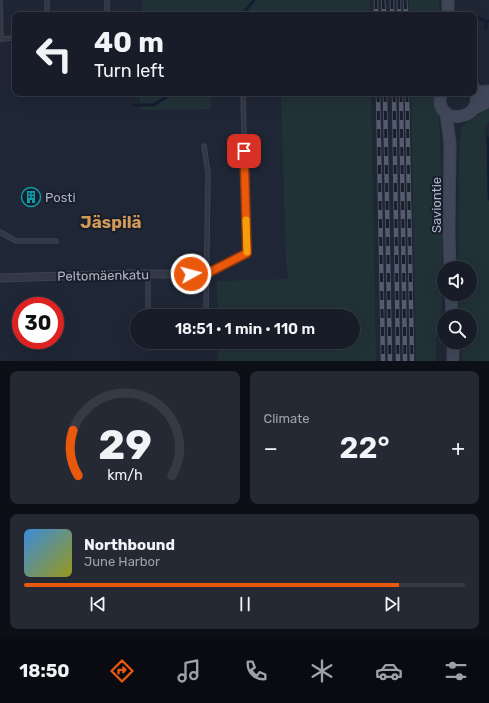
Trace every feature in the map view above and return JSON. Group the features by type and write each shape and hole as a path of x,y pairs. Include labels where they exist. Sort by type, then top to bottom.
{"main road":[{"path":"448,0 448,12"},
{"path":"477,90 489,91"},
{"name":"Saviontie","path":"440,96 440,101 446,112 450,143 450,261"},
{"path":"475,108 477,102 476,96"},
{"path":"446,112 458,118 466,116 475,108 489,101"},
{"name":"Saviontie","path":"450,143 458,118"},
{"path":"453,349 453,361"}],"street":[{"name":"Peltomäenkatu","path":"0,278 206,274"}],"lane":[{"path":"0,0 1,39 12,38"},
{"path":"47,0 47,12"},
{"path":"107,0 107,12"},
{"path":"206,274 247,253 243,96"},
{"path":"204,146 208,173 208,266 206,274 206,309"},
{"path":"0,232 16,241 56,241"},
{"path":"148,274 148,309"}],"shaded area":[{"path":"142,0 370,0 370,12 141,12"},
{"path":"409,0 439,0 440,12 409,12"},
{"path":"140,96 212,96 211,109 140,110"},
{"path":"281,96 371,96 376,361 218,361 218,349 360,349 360,309 218,309 217,281 288,279 286,265"},
{"path":"411,96 434,96 434,104 439,115 442,195 442,261 437,261 437,301 442,301 442,309 437,309 436,361 416,361"},
{"path":"489,106 489,122 485,129 485,142 489,141 489,361 462,361 461,349 477,349 477,309 459,309 458,301 477,301 477,261 458,261 459,161 461,128"}],"waterway":[{"path":"244,12 254,0"},
{"path":"478,18 489,21"},
{"path":"486,21 486,28"},
{"path":"134,105 154,105 168,96"},
{"path":"488,138 489,199"}],"railway":[{"path":"376,0 376,12"},
{"path":"383,0 384,12"},
{"path":"392,0 392,12"},
{"path":"399,0 399,12"},
{"path":"405,0 406,12"},
{"path":"378,96 383,361"},
{"path":"385,96 390,361"},
{"path":"394,96 398,361"},
{"path":"401,96 405,361"},
{"path":"407,96 412,361"}],"slow traffic":[{"path":"246,220 247,252"}],"place":[{"name":"Posti","path":"31,197"}],"district":[{"name":"Jäspilä","path":"111,222"}],"route":[{"path":"191,274 206,274 247,253 244,151"}]}
